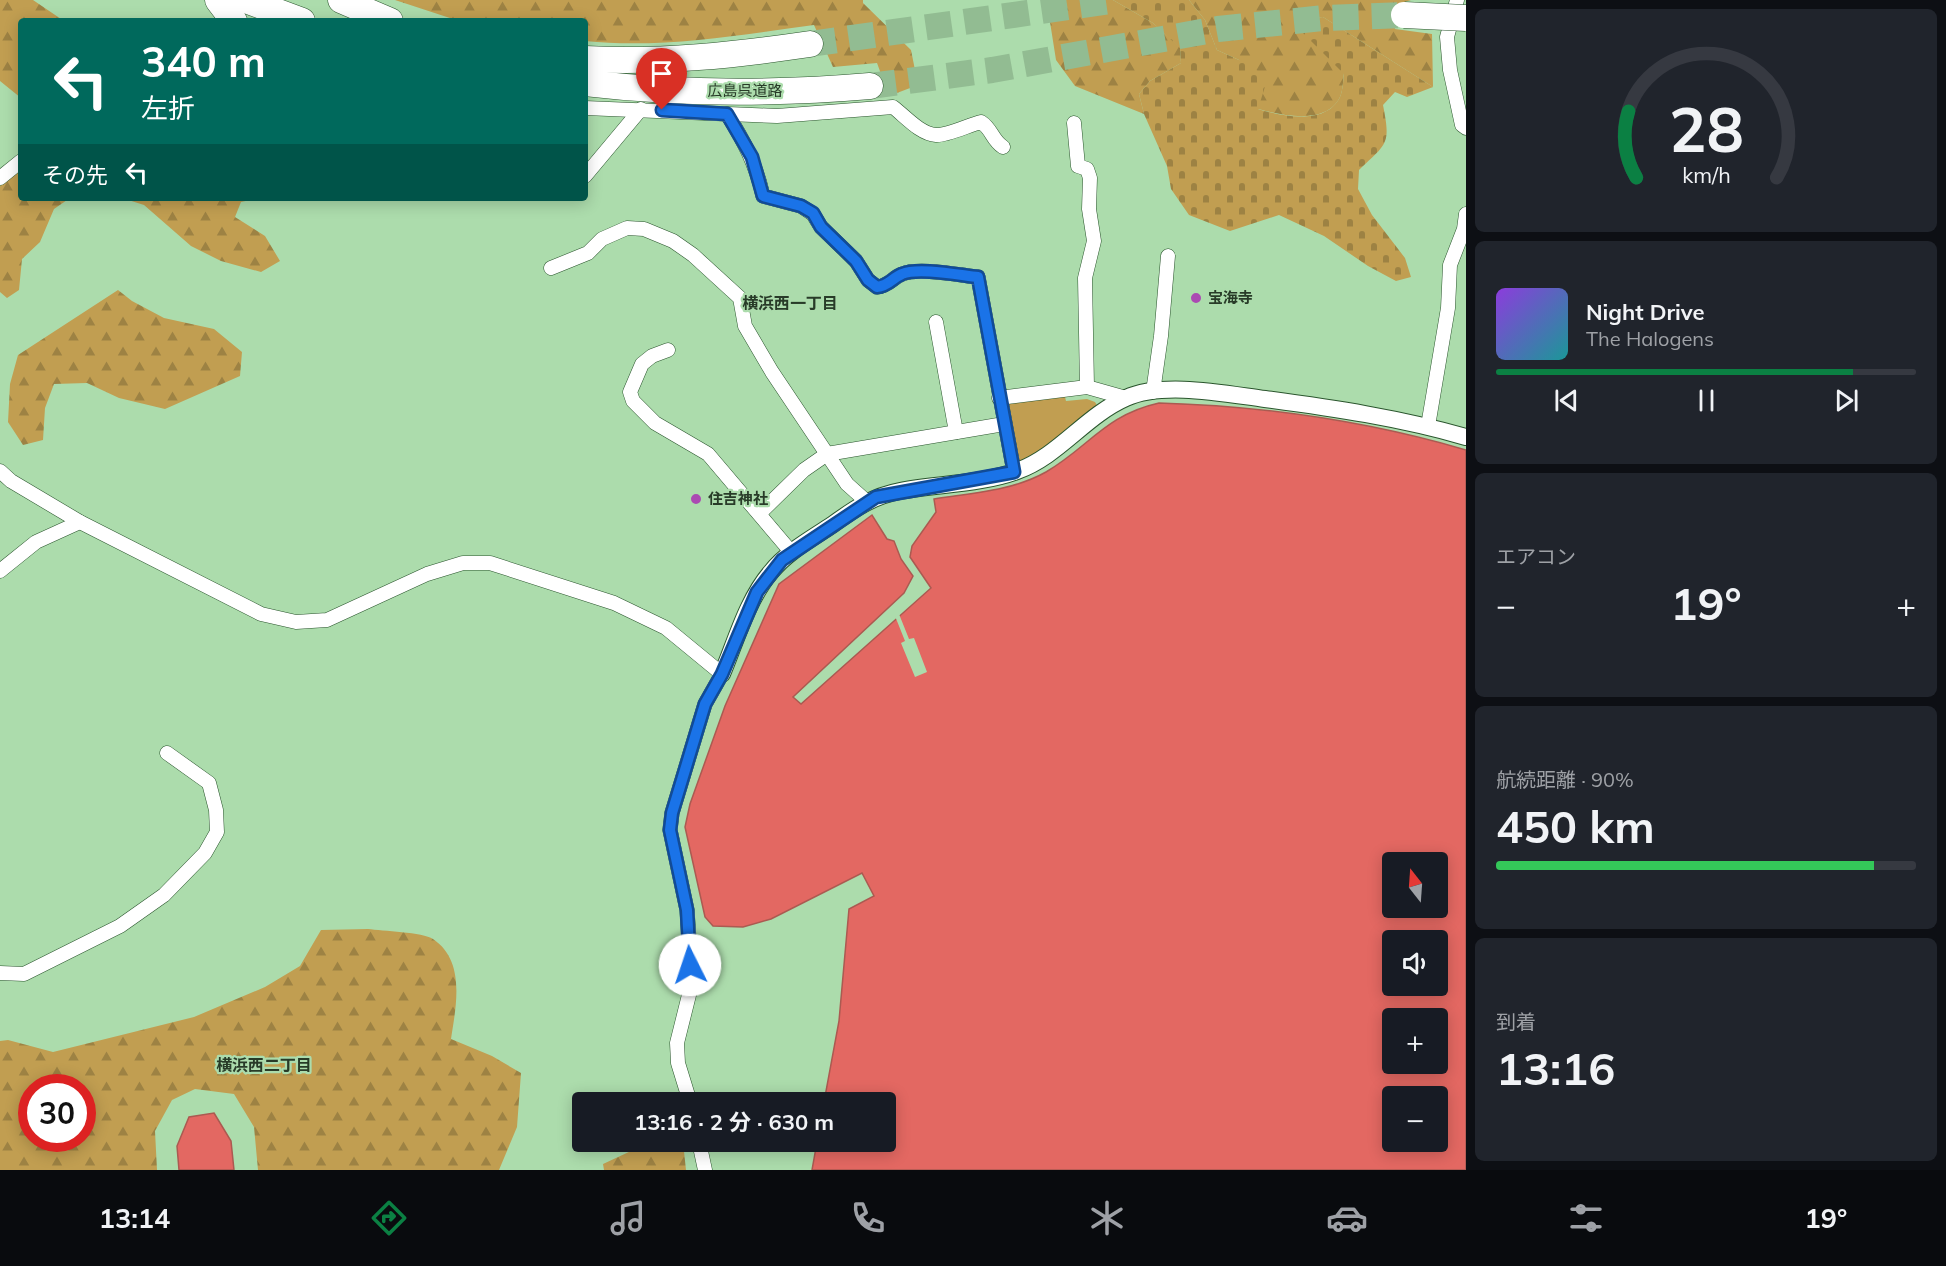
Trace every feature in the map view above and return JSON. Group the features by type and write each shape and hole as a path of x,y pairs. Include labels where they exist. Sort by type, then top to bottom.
{"highway":[{"path":"218,0 232,18"},
{"path":"246,0 294,18"},
{"path":"340,0 383,18"},
{"path":"1404,15 1458,20"},
{"path":"588,59 656,61 727,57 810,44"},
{"name":"広島呉道路","path":"588,85 636,99 870,86"}],"street":[{"path":"1457,0 1458,20 1447,37 1450,70 1462,125 1466,128"},
{"path":"1458,20 1466,25"},
{"path":"588,107 636,99 727,114 777,116 893,107 924,132 938,136 964,125 981,122 987,126 994,142 1003,147"},
{"path":"588,171 636,99"},
{"path":"727,114 746,144 757,169 763,196 801,206 813,213 821,227 856,261 868,280 877,287 886,286 902,274 916,272 978,277 1014,472"},
{"path":"1074,123 1078,166 1087,169 1090,178 1089,209 1094,241 1085,278 1086,387"},
{"path":"0,178 18,163"},
{"path":"1428,426 1448,308 1450,265 1464,229 1466,214"},
{"path":"551,267 588,254 602,239 627,228 644,229 673,241 740,298 745,326 847,484 866,501"},
{"path":"1153,392 1161,336 1168,256"},
{"path":"936,322 956,432"},
{"path":"668,350 652,356 642,364 630,392 633,401 655,423 708,454 792,553"},
{"path":"999,398 1086,387 1126,398"},
{"path":"687,1092 678,1063 677,1043 692,983 687,910 670,830 672,813 705,704 722,674 757,592 770,572 792,553 866,501 898,491 1014,472 1037,462 1104,411 1126,398 1153,392 1219,393 1357,411 1428,426 1466,437"},
{"path":"760,513 804,470 827,454 1004,424"},
{"path":"0,471 11,481 80,522 261,614 296,622 327,620 427,574 463,563 490,563 614,603 666,628 722,674"},
{"path":"0,571 36,542 80,522"},
{"path":"0,973 24,974 120,926 164,895 206,853 217,832 216,810 209,783 167,753"},
{"path":"701,1152 705,1170"}],"green space":[{"path":"0,0 33,0 60,18 18,18 18,96 0,81"},
{"path":"395,0 863,0 863,3 911,50 918,85 889,96 877,63 833,67 814,25 700,40 614,43 588,41 588,18 450,18"},
{"path":"1041,0 1113,0 1153,23 1180,47 1181,63 1150,81 1139,94 1144,114 1075,86 1056,60 1047,3"},
{"path":"1113,0 1189,0 1205,20 1217,50 1268,77 1258,109 1268,112 1290,116 1314,115 1325,112 1340,97 1344,74 1303,33 1304,19 1323,17 1433,87 1407,97 1395,92 1383,105 1387,128 1384,142 1376,154 1359,170 1358,189 1372,215 1405,258 1411,277 1396,281 1368,266 1324,236 1279,215 1230,231 1189,215 1171,189 1167,166 1144,114 1139,94 1150,81 1181,63 1180,48 1153,23"},
{"path":"1189,0 1411,0 1392,6 1395,29 1432,34 1433,87 1323,17 1305,19 1304,33 1344,73 1340,97 1325,112 1314,115 1279,114 1258,109 1239,60 1217,50 1205,20"},
{"path":"18,171 18,201 66,201 54,209 40,242 22,259 19,290 7,298 0,292 0,186"},
{"path":"131,201 246,201 241,202 235,217 265,236 280,261 261,272 221,261 191,246 144,205"},
{"path":"118,290 132,301 164,318 214,329 242,352 240,376 165,409 119,398 87,383 54,384 45,408 43,440 23,445 8,422 10,384 18,355"},
{"path":"1064,393 1066,401 1087,399 1095,402 1099,409 1067,438 1015,467 1004,400"},
{"path":"368,929 412,933 433,939 443,948 455,972 456,999 451,1039 492,1056 521,1073 517,1127 499,1170 258,1170 254,1127 234,1094 195,1089 172,1100 155,1131 157,1170 0,1170 0,1041 8,1040 53,1052 194,1017 265,987 300,966 321,930"},
{"path":"629,1152 684,1152 686,1170 604,1170 603,1164"}],"shaded area":[{"path":"1159,403 1275,412 1353,423 1466,450 1466,1170 812,1170 815,1152 896,1152 896,1092 826,1092 839,1021 849,909 874,896 862,873 771,919 743,927 713,926 705,917 685,827 690,804 725,706 779,584 872,515 887,539 894,541 901,559 913,576 904,593 793,697 801,704 931,588 910,557 912,546 936,512 934,499 991,490 1033,478 1061,462 1125,415"},
{"path":"214,1113 231,1141 234,1170 179,1170 177,1146 189,1117"}],"pier":[{"path":"899,614 909,639 914,638 927,672 915,677 901,643 905,641 895,616"}],"tunnel":[{"path":"810,44 1118,0"},
{"path":"870,86 992,70 1218,29 1324,18 1404,15"}],"place":[{"name":"宝海寺","path":"1196,298"},
{"name":"住吉神社","path":"696,499"}],"district":[{"name":"横浜西一丁目","path":"790,303"},
{"name":"横浜西二丁目","path":"264,1065"}],"route":[{"path":"662,110 727,114 752,157 763,196 801,206 813,213 821,227 856,261 868,280 877,287 886,286 902,274 916,272 978,277 1014,472 898,491 866,501 782,560 770,572 757,592 722,674 705,704 672,813 670,830 687,910 690,965"}]}
